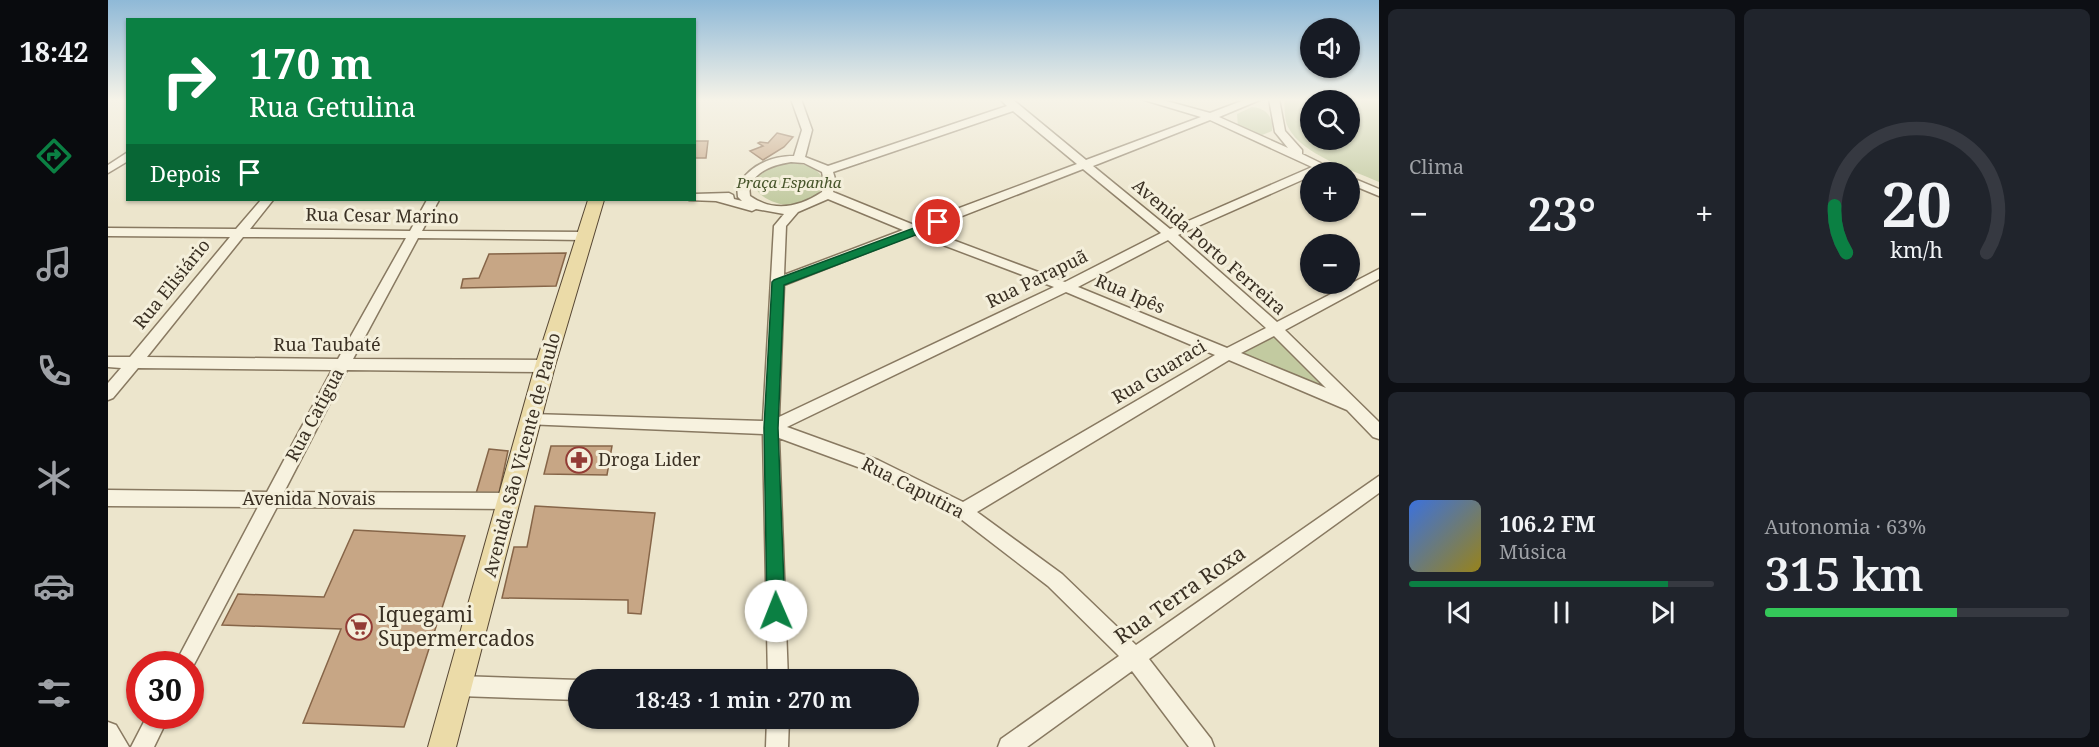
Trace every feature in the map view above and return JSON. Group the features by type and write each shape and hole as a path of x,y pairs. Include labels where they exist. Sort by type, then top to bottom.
{"main road":[{"name":"Avenida São Vicente de Paulo","path":"442,747 545,366 596,201"}],"street":[{"path":"800,159 806,134"},
{"path":"827,170 926,134"},
{"name":"Avenida Porto Ferreira","path":"1048,134 1169,234 1275,328 1379,432"},
{"path":"778,282 917,231 1163,134"},
{"path":"1249,134 1310,162"},
{"path":"1254,134 1271,136 1276,134"},
{"path":"1281,134 1291,146 1315,162"},
{"path":"109,168 126,156"},
{"path":"800,159 827,170 830,182 827,194 819,200 794,209 771,210 761,207 744,197 742,191 746,180 758,169 772,163 800,159"},
{"name":"Rua Parapuã","path":"771,428 1065,287 1169,234 1300,181"},
{"path":"1360,184 1379,193"},
{"path":"721,198 742,191"},
{"name":"Rua Ipês","path":"827,194 1065,287 1350,405"},
{"path":"696,198 721,198 737,201 769,214 780,226"},
{"name":"Rua Elisiário","path":"108,394 266,201"},
{"name":"Rua Catigua","path":"192,651 342,365 432,201"},
{"path":"778,669 771,428 780,226 794,209"},
{"name":"Rua Cesar Marino","path":"108,232 584,236"},
{"name":"Rua Guaraci","path":"963,511 1228,354 1379,273"},
{"name":"Rua Taubaté","path":"108,362 545,366"},
{"name":"Rua Caputira","path":"531,420 771,428 872,465 963,511 1055,580 1134,657 1203,747"},
{"name":"Rua Terra Roxa","path":"1009,747 1379,483"},
{"name":"Avenida Novais","path":"108,498 510,501"},
{"path":"459,686 568,690"},
{"path":"142,747 151,729"},
{"path":"777,729 777,747"},
{"path":"108,733 118,747"}],"green space":[{"path":"1293,134 1300,134 1300,142 1295,137"},
{"path":"1360,134 1379,134 1379,182 1360,174 1360,162 1334,162 1310,150 1360,150"},
{"name":"Praça Espanha","path":"779,163 800,164 814,169 823,179 825,186 809,201 800,204 784,205 768,199 756,190 753,183 756,177"},
{"path":"1273,336 1331,395 1238,355"}],"building":[{"path":"776,134 793,137 784,147 763,160 750,151 763,146 758,143 760,142 768,143"},
{"path":"696,141 708,141 706,158 696,158"},
{"path":"566,253 556,286 461,288 463,279 479,278 489,254"},
{"name":"Droga Lider","path":"551,446 612,446 607,475 544,474"},
{"path":"489,449 508,451 499,493 496,497 475,497"},
{"path":"535,506 655,513 641,614 628,613 628,600 502,598 514,547 527,547"},
{"name":"Iquegami Supermercados","path":"354,530 465,536 404,727 303,723 341,629 222,625 238,594 324,597"}],"place":[{"name":"Droga Lider","path":"579,460"},
{"name":"Iquegami Supermercados","path":"359,627"}],"route":[{"path":"776,611 771,428 778,282 938,222"}]}
